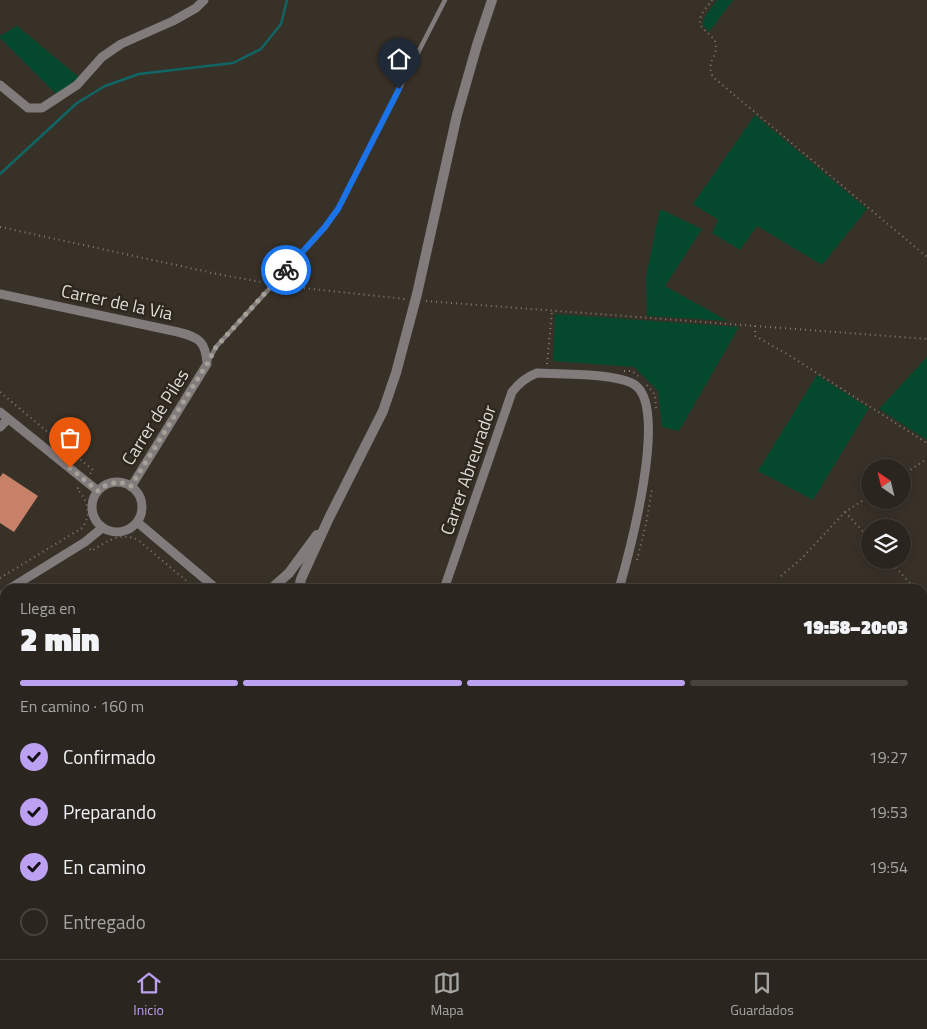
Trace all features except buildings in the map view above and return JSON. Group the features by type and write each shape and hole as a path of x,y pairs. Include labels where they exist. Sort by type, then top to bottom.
{"street":[{"path":"0,85 28,108 42,108 77,85 102,57 121,44 173,21 196,8 204,0"},
{"path":"300,584 329,518 383,411 396,373 417,294 457,115 492,0"},
{"name":"Carrer de la Via","path":"0,294 186,334 200,340 206,354 207,364"},
{"name":"Carrer de Piles","path":"131,486 207,364"},
{"name":"Carrer Abreurador","path":"446,584 512,392 528,376 537,372 546,373"},
{"path":"546,373 621,379 635,385 646,398 648,449 637,523 620,584"},
{"path":"0,412 98,491"},
{"path":"0,427 8,419"},
{"path":"114,482 131,486 140,499 141,515 137,522 121,532 102,528 96,522 92,505 98,491 114,482"},
{"path":"277,584 289,573 329,518"},
{"path":"137,522 209,584"},
{"path":"17,584 85,542 102,528"}],"lane":[{"path":"207,364 216,347 324,228 338,209 445,0"}],"path":[{"path":"712,0 700,20 703,30 714,39 716,44 716,50 710,65 713,77 927,257"},
{"path":"0,227 261,282"},
{"path":"284,286 408,299"},
{"path":"424,301 927,339"},
{"path":"546,373 552,311"},
{"path":"755,326 755,336 787,354 927,443"},
{"path":"622,370 632,371 640,378"},
{"path":"646,384 655,395 656,411"},
{"path":"0,392 93,470 77,489 87,502 87,522 78,530 0,578"},
{"path":"911,469 927,459"},
{"path":"636,563 653,486"},
{"path":"781,576 800,560 845,512 861,502"},
{"path":"845,512 861,529"},
{"path":"78,530 91,551 114,538 131,536 190,584"},
{"path":"897,569 911,584"}],"green space":[{"path":"717,0 733,0 709,32 703,25 705,16"},
{"path":"17,26 80,78 57,95 0,38 0,36"},
{"path":"755,115 867,209 822,265 757,226 740,250 712,233 718,220 693,204"},
{"path":"660,209 702,229 665,286 728,321 647,316 646,277"},
{"path":"555,314 739,327 679,431 662,427 658,391 634,367 553,361"},
{"path":"927,357 927,440 879,409"},
{"path":"817,375 869,408 813,500 758,471"}],"waterway":[{"path":"0,174 77,103 105,86 139,74 233,63 261,49 281,24 287,0"}],"way so far":[{"path":"70,468 98,491 114,482 131,486 216,347 286,270"}],"route":[{"path":"286,270 324,228 338,209 399,89"}]}
